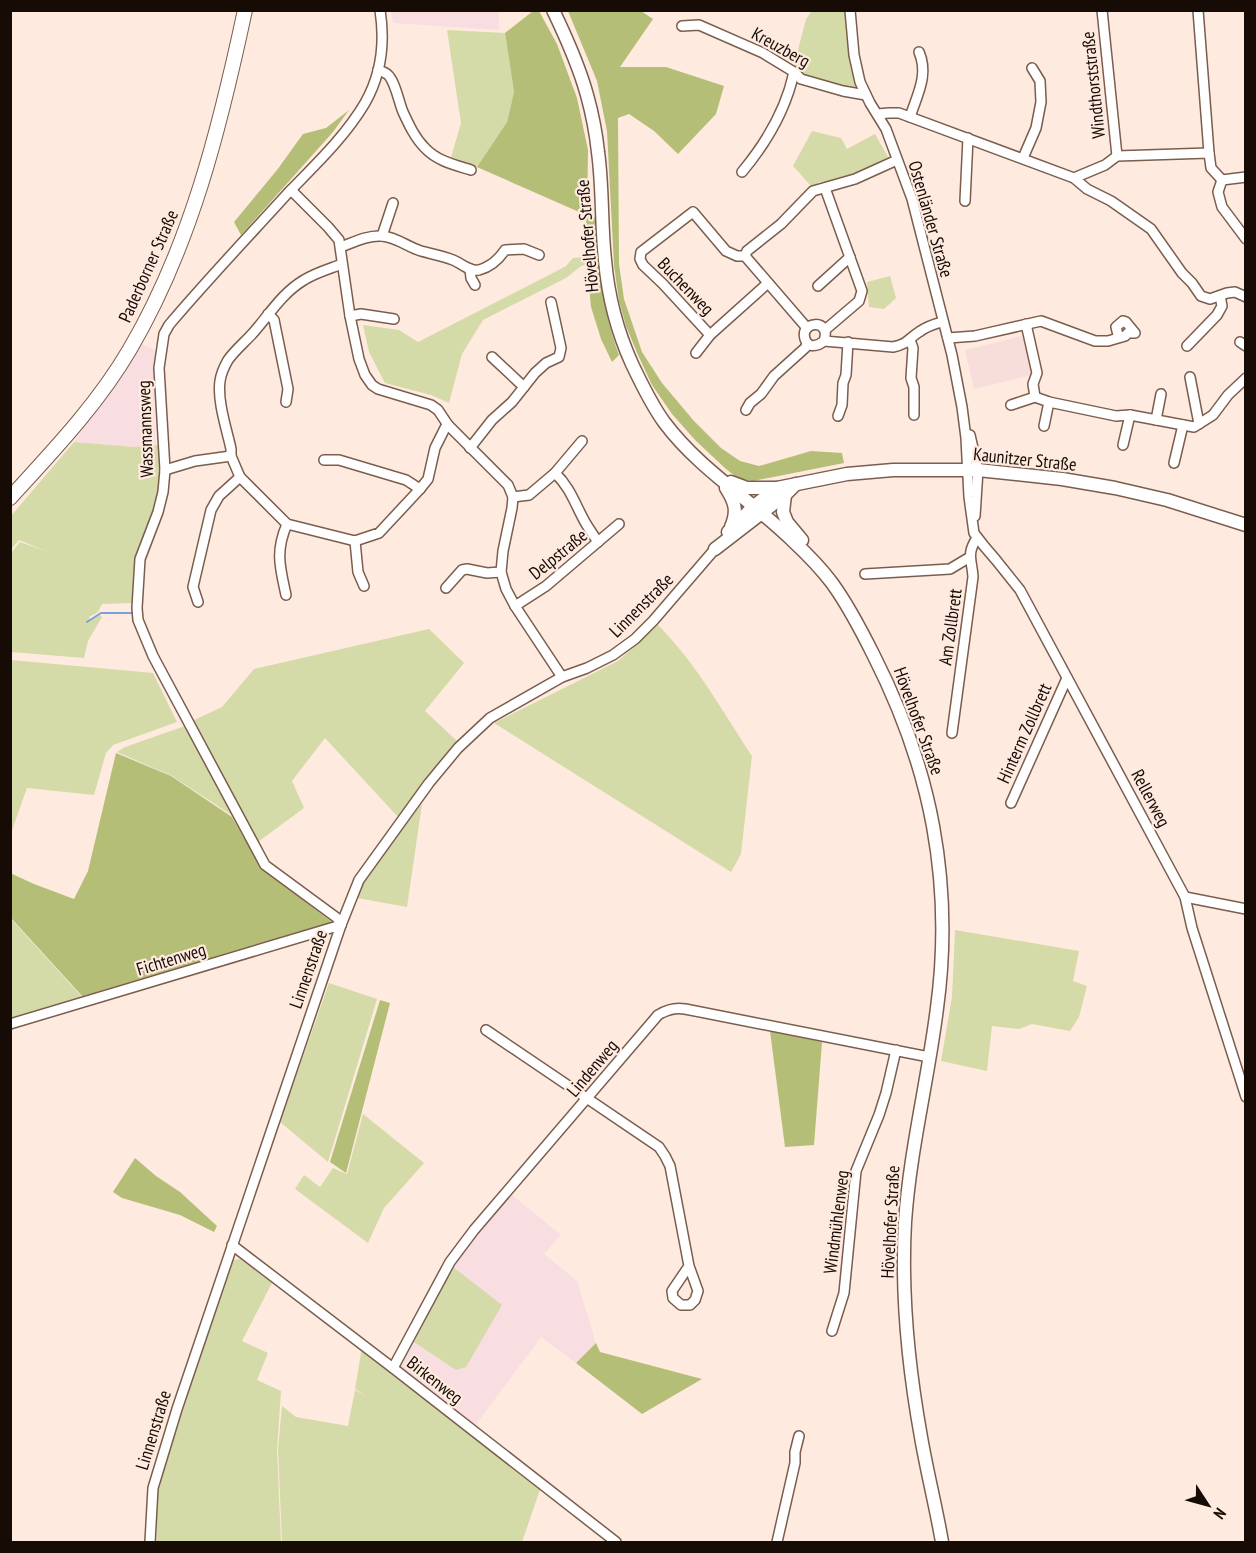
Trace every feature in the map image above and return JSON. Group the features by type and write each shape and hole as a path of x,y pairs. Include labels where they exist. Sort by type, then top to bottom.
{"main road":[{"name":"Paderborner Straße","path":"10,498 62,441 106,385 129,351 155,303 169,273 201,185 216,136 245,10"},
{"name":"Hövelhofer Straße","path":"553,10 588,95 598,154 605,261 610,298 619,329 640,380 664,421 689,450 758,509 816,564 843,598 886,679 907,731 923,781 933,827 941,888 942,942 939,987 908,1187 904,1280 911,1372 942,1542"},
{"name":"Kaunitzer Straße","path":"781,491 796,484 847,474 893,470 973,470 1062,479 1115,489 1167,500 1245,525"},
{"path":"718,477 747,488 781,491"},
{"path":"715,549 729,530 735,516 733,499 718,477"},
{"path":"729,530 781,491"},
{"path":"781,491 783,512 787,522 810,550 816,564"},
{"path":"715,549 734,535 758,509"}],"street":[{"name":"Wassmannsweg","path":"341,924 337,918 265,865 153,656 138,620 137,608 140,559 163,492 165,470 159,368 164,333 213,273 345,133 366,102 378,70 382,37 381,10"},
{"name":"Ostenländer Straße","path":"850,10 854,55 860,82 886,129 912,199 948,338 973,470"},
{"name":"Windthorststraße","path":"1102,10 1117,156"},
{"path":"1198,10 1211,168 1222,180"},
{"name":"Kreuzberg","path":"682,26 699,25 763,53 794,72 801,80 849,93 866,95"},
{"path":"910,117 922,82 923,62 919,52"},
{"path":"1023,158 1036,128 1041,102 1040,81 1032,68"},
{"path":"378,70 387,74 391,79 414,134 426,149 438,158 471,170"},
{"path":"742,172 760,151 778,119 794,72"},
{"path":"878,114 899,113 1074,178 1087,189 1111,201 1151,229 1182,273 1202,296 1210,299 1235,292 1245,297"},
{"path":"965,201 968,138"},
{"path":"1074,178 1105,165 1117,156 1209,153"},
{"path":"807,328 746,256 747,251 781,224 813,191 855,179 897,160"},
{"path":"1222,180 1245,177"},
{"path":"1222,180 1218,192 1222,207 1245,239"},
{"path":"825,188 861,288 859,301 825,330"},
{"path":"291,190 339,240 359,359 372,385 378,390 431,405 438,410 448,425 508,485 513,496 502,551 501,572 515,606 562,678"},
{"path":"382,236 393,202"},
{"name":"Buchenweg","path":"710,335 643,265 640,259 641,252 693,212 726,251 737,256 746,256"},
{"path":"341,247 362,239 382,236 423,252 441,255 470,269 479,270 498,260 505,250 524,249 539,255"},
{"path":"818,286 850,257"},
{"path":"342,264 303,280 287,292 230,358 223,370 219,384 221,402 231,456 240,477 287,524 355,541 379,533 420,489 428,478 435,447 448,425"},
{"path":"470,269 475,285"},
{"name":"Buchenweg","path":"696,353 710,335 768,283"},
{"path":"1187,346 1217,315 1222,306 1220,296"},
{"path":"470,448 535,373 546,363 559,357 561,348 551,302"},
{"path":"268,314 274,320 288,389 286,402"},
{"path":"350,316 361,314 394,319"},
{"path":"948,338 975,336 1041,321 1095,341 1108,341 1122,337"},
{"path":"824,341 893,347 903,345 918,333 942,322"},
{"path":"814,324 825,330 826,336 819,346 808,344 805,339 807,328 814,324"},
{"path":"1026,324 1037,373 1033,384 1035,397"},
{"path":"910,340 913,348 911,378 914,387 914,415"},
{"path":"838,416 842,405 848,342"},
{"path":"746,410 774,376 808,344"},
{"path":"492,357 524,387"},
{"path":"1190,377 1199,424"},
{"path":"1011,405 1035,397 1116,416 1130,415 1194,427 1213,415 1245,378"},
{"path":"1156,420 1161,394"},
{"path":"1044,426 1049,402"},
{"path":"1123,445 1130,415"},
{"path":"1174,463 1183,425"},
{"path":"513,496 529,495 555,473 582,441"},
{"path":"165,470 195,461 231,456"},
{"path":"324,460 339,460 383,473 406,480 420,489"},
{"path":"973,470 977,497 974,527 977,538"},
{"path":"555,473 564,481 598,542"},
{"path":"198,602 193,587 211,510 219,496 240,477"},
{"path":"286,595 279,563 281,538 287,524"},
{"name":"Delpstraße","path":"515,606 546,586 619,524"},
{"name":"Am Zollbrett","path":"952,733 973,577 970,557 977,538"},
{"name":"Rellerweg","path":"977,538 1020,590 1185,897 1192,928 1245,1097"},
{"path":"355,541 358,572 364,586"},
{"name":"Linnenstraße","path":"150,1542 153,1488 177,1409 341,924 359,880 429,783 458,748 490,718 562,678 613,655 635,639 715,549"},
{"path":"865,574 950,569 970,557"},
{"path":"446,588 462,570 501,572"},
{"name":"Hinterm Zollbrett","path":"1011,803 1067,678"},
{"path":"1185,897 1245,909"},
{"name":"Fichtenweg","path":"10,1024 341,924"},
{"name":"Lindenweg","path":"393,1368 450,1262 474,1230 658,1015 664,1011 678,1008 929,1058"},
{"path":"486,1030 659,1147 670,1166 689,1266"},
{"name":"Windmühlenweg","path":"832,1331 844,1293 856,1171 879,1115 896,1050"},
{"name":"Birkenweg","path":"231,1245 616,1542"},
{"path":"777,1542 799,1436"}],"shaded area":[{"path":"391,11 499,11 499,30 393,23"},
{"path":"1022,336 1032,375 974,389 965,350"},
{"path":"142,344 156,351 154,420 156,445 134,447 74,442 113,390"},
{"path":"512,1195 561,1235 544,1254 577,1281 596,1343 576,1363 541,1337 475,1426 399,1369 458,1257"}],"green space":[{"path":"533,11 539,11 557,44 577,98 588,150 587,215 597,217 598,258 587,259 586,215 477,167 507,122 514,92 505,33"},
{"path":"568,11 641,11 653,19 620,67 666,67 724,86 716,114 678,154 654,131 629,114 618,118 619,264 624,299 642,352 662,383 694,421 721,448 740,461 759,466 811,451 842,453 844,463 753,481 739,479 696,441 672,414 652,385 626,326 619,301 614,265 607,131 597,81"},
{"path":"812,11 847,11 849,48 859,92 808,80 793,69 806,19"},
{"path":"447,30 505,33 514,92 507,122 477,167 450,161 461,123"},
{"path":"349,110 333,132 241,235 234,222 303,134 326,128"},
{"path":"812,131 841,138 847,149 875,134 888,157 843,181 819,182 812,187 793,166"},
{"path":"585,257 586,265 581,266 566,278 483,320 462,354 449,403 431,395 385,383 369,352 363,325 399,330 418,342 566,266 573,258"},
{"path":"599,265 606,311 619,355 612,362 601,339 591,307 587,266"},
{"path":"890,276 896,298 884,309 869,307 867,282"},
{"path":"74,442 135,447 159,445 159,491 136,559 132,603 102,604 98,612 89,617 90,620 100,615 102,617 88,641 84,658 11,652 11,553 20,542 48,552 19,540 11,549 11,516"},
{"path":"658,625 685,655 752,756 741,854 731,872 494,723 618,661"},
{"path":"429,629 464,663 425,711 457,741 399,818 325,738 292,781 304,808 258,842 192,721 222,707 254,669"},
{"path":"11,660 153,673 177,722 113,745 106,753 94,795 27,788 11,833"},
{"path":"185,726 233,816 172,776 117,752 125,747"},
{"path":"116,753 171,776 232,817 260,867 333,923 83,997 11,918 10,873 74,899 88,871"},
{"path":"422,804 407,907 357,898 364,878"},
{"path":"11,919 82,997 11,1019"},
{"path":"955,930 1079,951 1073,981 1087,986 1079,1017 1070,1031 1032,1024 1019,1029 992,1026 987,1071 941,1061 952,997"},
{"path":"329,983 377,999 328,1162 280,1122"},
{"path":"380,1000 390,1003 346,1173 330,1162"},
{"path":"770,1031 822,1042 814,1145 785,1147"},
{"path":"363,1114 424,1163 384,1208 368,1243 295,1189 304,1175 320,1187 333,1168 347,1174"},
{"path":"135,1158 180,1192 217,1226 214,1232 180,1215 122,1198 113,1192"},
{"path":"240,1259 272,1283 242,1341 268,1353 257,1380 281,1391 277,1450 281,1542 156,1542 158,1489 233,1260"},
{"path":"453,1267 502,1305 466,1367 456,1370 414,1342"},
{"path":"596,1343 600,1352 702,1379 642,1414 576,1363"},
{"path":"362,1347 542,1484 522,1542 282,1542 278,1449 282,1406 296,1417 348,1426 355,1390 367,1397 355,1389"}],"waterway":[{"path":"87,622 101,613 132,613"}]}
